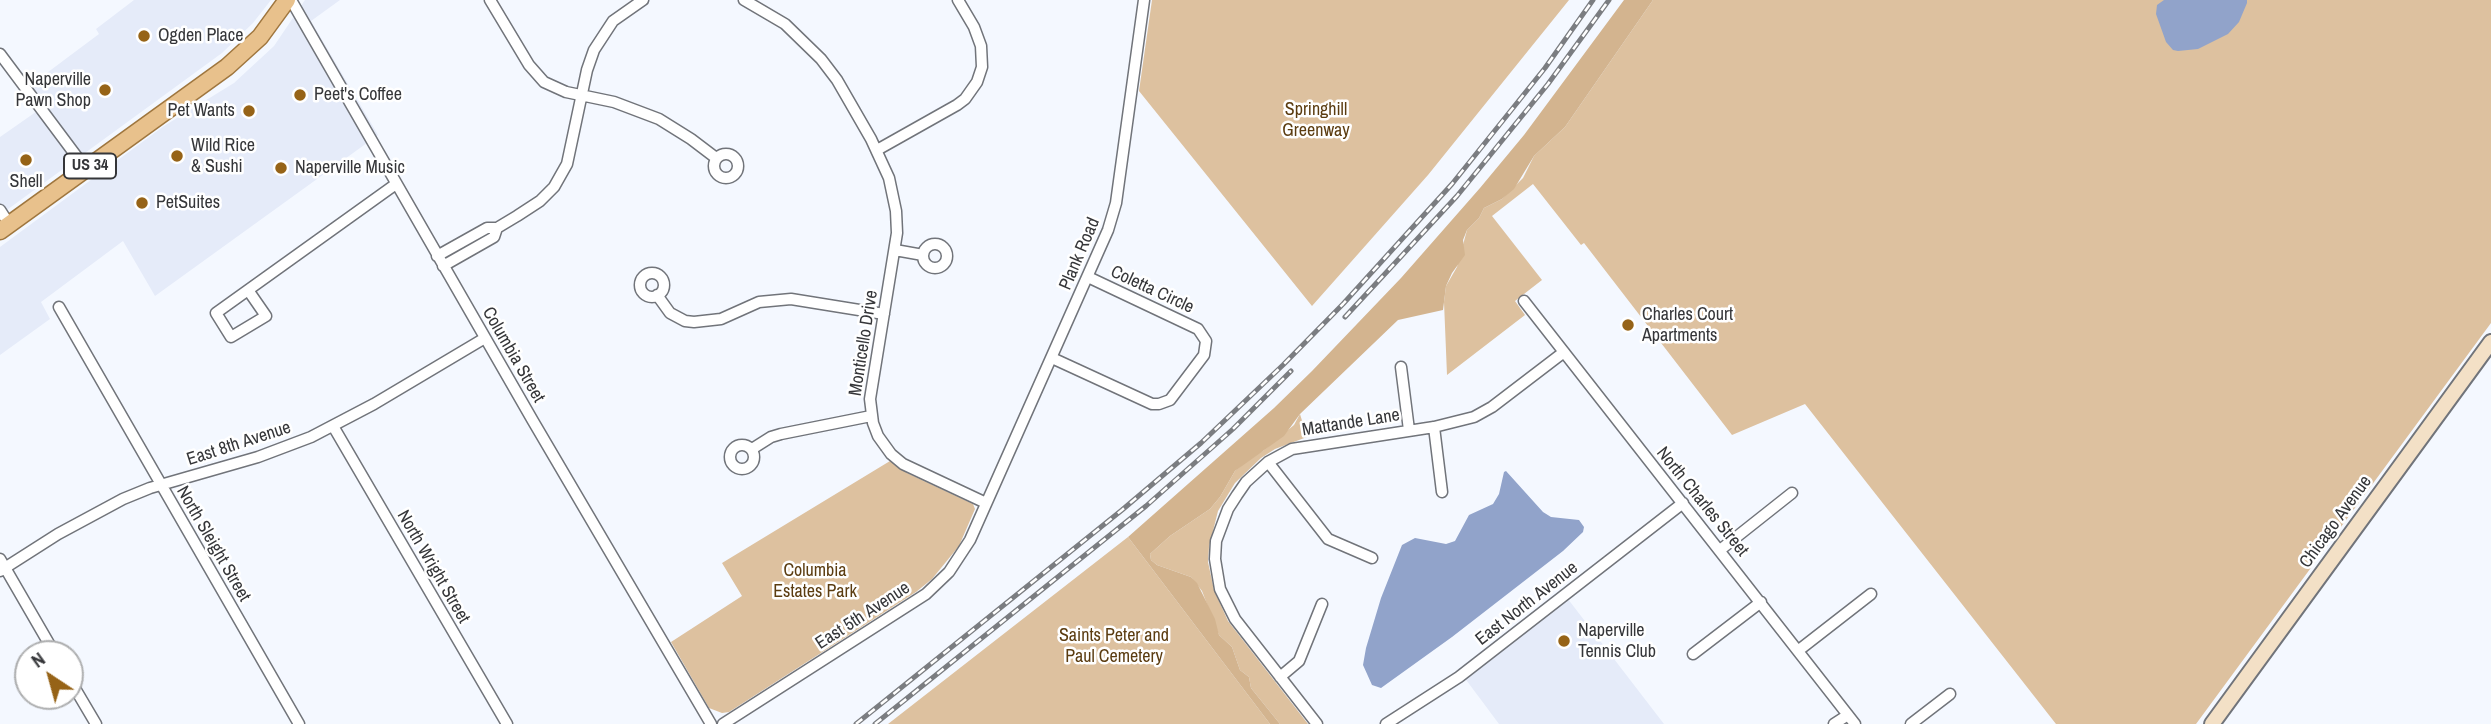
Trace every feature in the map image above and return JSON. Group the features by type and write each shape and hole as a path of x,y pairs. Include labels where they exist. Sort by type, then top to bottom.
{"main road":[{"name":"US 34","path":"3,222 86,169 243,54 289,0"},
{"name":"Chicago Avenue","path":"2212,724 2491,342"}],"street":[{"name":"Columbia Street","path":"289,0 711,724"},
{"path":"490,0 538,77 551,86 614,102 659,119 716,158"},
{"path":"437,256 487,228 497,228 540,201 558,181 570,153 590,59 599,40 613,21 643,0"},
{"name":"Monticello Drive","path":"744,0 785,24 821,59 837,80 877,150 889,178 895,200 897,233 871,388 871,416 881,442 909,468 986,503"},
{"path":"877,150 957,105 977,82 982,60 981,46 974,27 958,0"},
{"name":"Plank Road","path":"986,503 1108,230 1115,203 1144,0"},
{"path":"0,54 86,169"},
{"path":"248,290 266,316 231,337 216,313 248,290 396,184"},
{"path":"443,266 494,237 497,228"},
{"path":"895,250 923,255"},
{"name":"Coletta Circle","path":"1052,358 1152,404 1159,404 1170,400 1206,349 1206,341 1198,329 1088,277"},
{"path":"657,295 670,313 694,322 721,319 759,302 791,299 884,314"},
{"name":"North Charles Street","path":"1524,302 1799,650 1851,720"},
{"name":"North Sleight Street","path":"59,307 299,724"},
{"name":"East 8th Avenue","path":"2,566 94,513 161,485 258,457 333,426 485,338"},
{"name":"Mattande Lane","path":"1317,724 1228,608 1220,589 1215,559 1218,532 1228,509 1246,481 1268,462 1292,449 1434,427 1474,416 1492,407 1564,352"},
{"path":"1401,367 1409,430"},
{"path":"752,449 771,437 871,416"},
{"name":"North Wright Street","path":"333,426 507,724"},
{"path":"1434,427 1441,492"},
{"path":"1268,462 1328,539 1371,558"},
{"path":"1720,550 1792,493"},
{"name":"East 5th Avenue","path":"723,724 911,605 935,586 963,552 986,503"},
{"name":"East North Avenue","path":"1386,724 1458,677 1683,503"},
{"path":"2,566 47,640"},
{"path":"1799,650 1871,594"},
{"path":"1693,654 1761,602"},
{"path":"1280,677 1299,661 1322,604"},
{"path":"1911,724 1950,694"},
{"path":"84,704 96,724"},
{"path":"1834,724 1851,720"}],"shaded area":[{"path":"134,0 271,0 253,23 222,53 0,215 0,137 43,107 28,87 99,34 96,29"},
{"path":"305,0 340,0 311,21 378,135 155,296 123,241 41,302 50,319 0,355 0,247 164,126 234,83 274,46"},
{"path":"1624,0 1653,0 1565,127 1534,156 1514,189 1484,208 1479,218 1467,230 1463,240 1465,255 1446,286 1443,310 1398,320 1300,414 1284,436 1235,471 1210,509 1170,536 1150,554 1151,560 1157,565 1191,577 1197,583 1215,619 1219,635 1232,647 1240,670 1249,677 1251,688 1280,724 1270,724 1128,537 1274,408 1401,278 1524,135"},
{"name":"Naperville Tennis Club","path":"1561,590 1664,724 1499,724 1458,669"}],"green space":[{"name":"Springhill Greenway","path":"1152,0 1569,0 1428,175 1312,306 1139,91"},
{"path":"1653,0 2491,0 2491,323 2196,724 2056,724 1805,404 1732,435 1584,243 1581,245 1533,184 1492,216 1542,280 1515,301 1525,315 1447,375 1444,302 1446,286 1457,267 1467,230 1479,218 1484,208 1502,199 1523,178 1534,156 1565,127"},
{"path":"1300,414 1307,437 1275,449 1261,458 1235,483 1218,511 1208,562 1214,590 1228,621 1308,724 1280,724 1251,688 1249,677 1240,670 1232,647 1219,635 1202,591 1191,577 1157,565 1151,560 1150,554 1170,536 1210,509 1235,471 1294,425"},
{"name":"Columbia Estates Park","path":"890,461 907,473 973,504 975,509 959,546 932,579 916,592 729,712 722,713 709,708 671,642 742,596 722,563"},
{"name":"Saints Peter and Paul Cemetery","path":"1128,537 1270,724 888,724"}],"water":[{"path":"2164,0 2247,0 2247,3 2239,22 2228,34 2198,49 2178,51 2173,50 2166,42 2156,14 2157,5"},
{"path":"1506,471 1543,512 1551,517 1579,520 1584,527 1583,532 1563,551 1452,637 1381,688 1372,685 1363,665 1366,648 1381,598 1402,545 1415,538 1446,544 1455,541 1469,515 1493,504"}],"railway":[{"path":"856,724 1122,510 1201,443 1283,365 1343,304 1452,184 1545,68 1593,0"},
{"path":"1345,317 1457,196 1548,84 1609,0"},
{"path":"875,724 1146,506 1233,429 1291,371"}],"place":[{"name":"Ogden Place","path":"144,36"},
{"name":"Naperville Pawn Shop","path":"105,90"},
{"name":"Peet's Coffee","path":"300,95"},
{"name":"Pet Wants","path":"249,111"},
{"name":"Wild Rice & Sushi","path":"177,156"},
{"name":"Shell","path":"26,160"},
{"name":"Naperville Music","path":"281,168"},
{"name":"PetSuites","path":"142,203"},
{"name":"Charles Court Apartments","path":"1628,325"},
{"name":"Naperville Tennis Club","path":"1564,641"}]}
